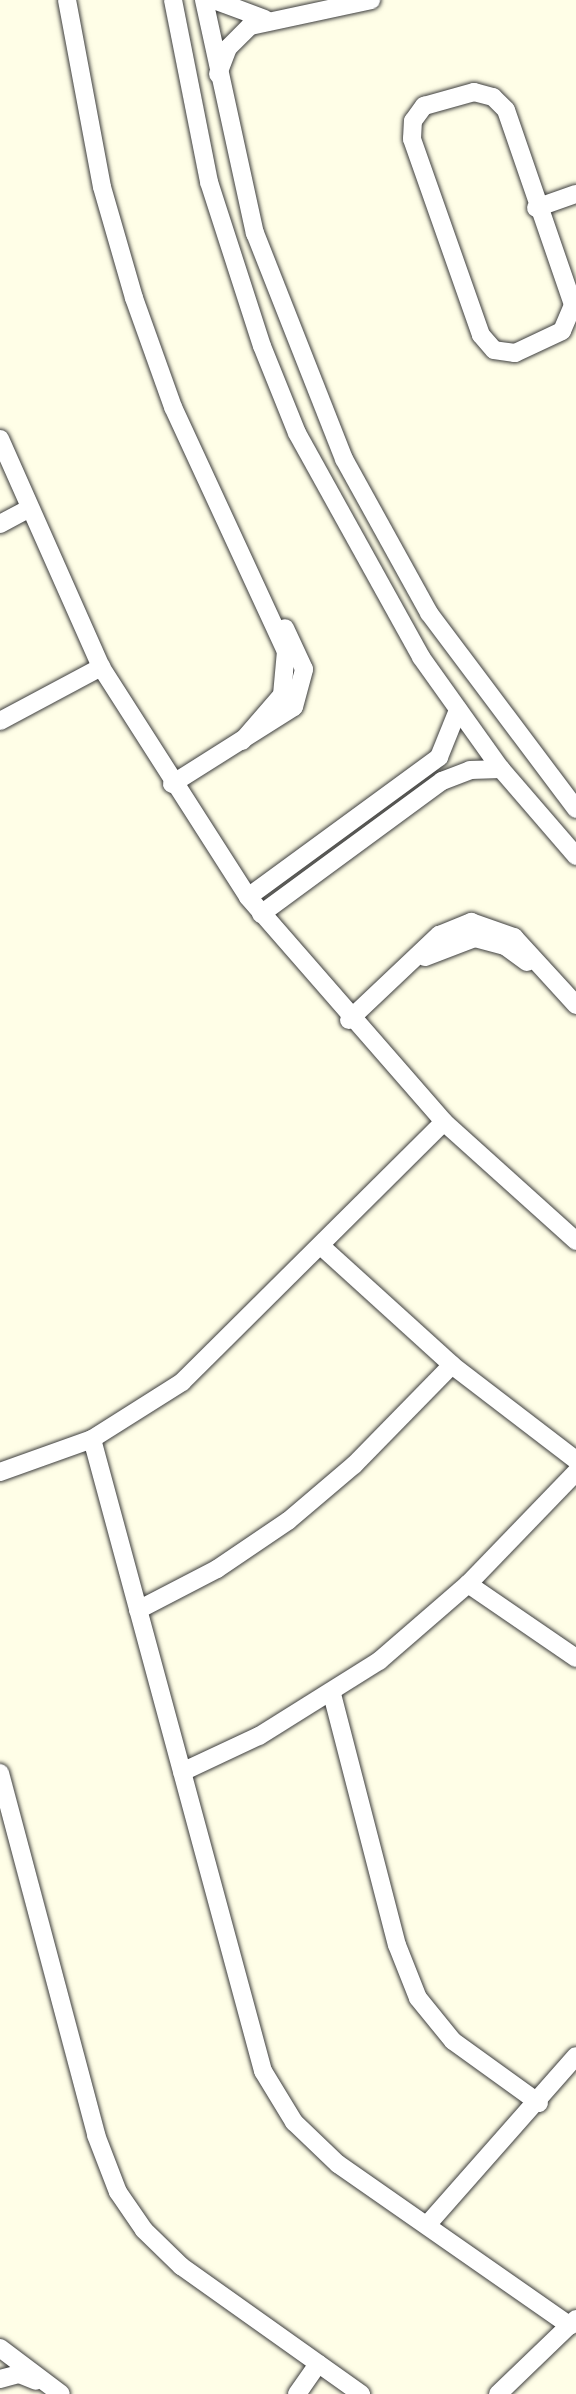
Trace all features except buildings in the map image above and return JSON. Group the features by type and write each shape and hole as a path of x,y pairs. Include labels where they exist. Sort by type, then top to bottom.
{"street":[{"path":"67,0 99,175 134,298 199,466 273,615 286,651 286,684 277,705 242,741 172,784"},
{"path":"173,0 209,182 261,346 338,517 458,710 502,769 576,856"},
{"path":"204,0 217,77 255,233 344,459 429,613 576,809"},
{"path":"214,0 265,19"},
{"path":"217,77 238,36 265,19 371,0"},
{"path":"474,92 500,102 536,208 572,296 572,315 554,337 504,353 486,344 455,271 412,139 417,112 433,102 474,92"},
{"path":"536,208 576,194"},
{"path":"0,439 26,510 101,667 172,784 248,897 349,1020 443,1122 576,1241"},
{"path":"0,524 26,510"},
{"path":"0,721 101,667"},
{"path":"248,897 439,757 458,710"},
{"path":"261,914 451,776 502,769"},
{"path":"364,812 377,830"},
{"path":"349,1020 449,929 483,923 514,937 541,971 576,1005"},
{"path":"0,1472 92,1438 182,1382 322,1247 443,1122"},
{"path":"322,1247 452,1365 576,1460"},
{"path":"138,1610 217,1569 288,1521 354,1465 452,1365"},
{"path":"92,1438 263,2071 294,2122 329,2155 573,2323 498,2393"},
{"path":"182,1772 332,1694 468,1584 576,1472"},
{"path":"468,1584 576,1658"},
{"path":"332,1694 397,1945 418,1998 453,2041 538,2103"},
{"path":"0,1773 96,2135 118,2192 144,2230 181,2266 361,2394"},
{"path":"427,2225 538,2103 576,2056"},
{"path":"0,2348 58,2392"},
{"path":"297,2394 318,2364"},
{"path":"0,2379 19,2374 58,2392"}]}
